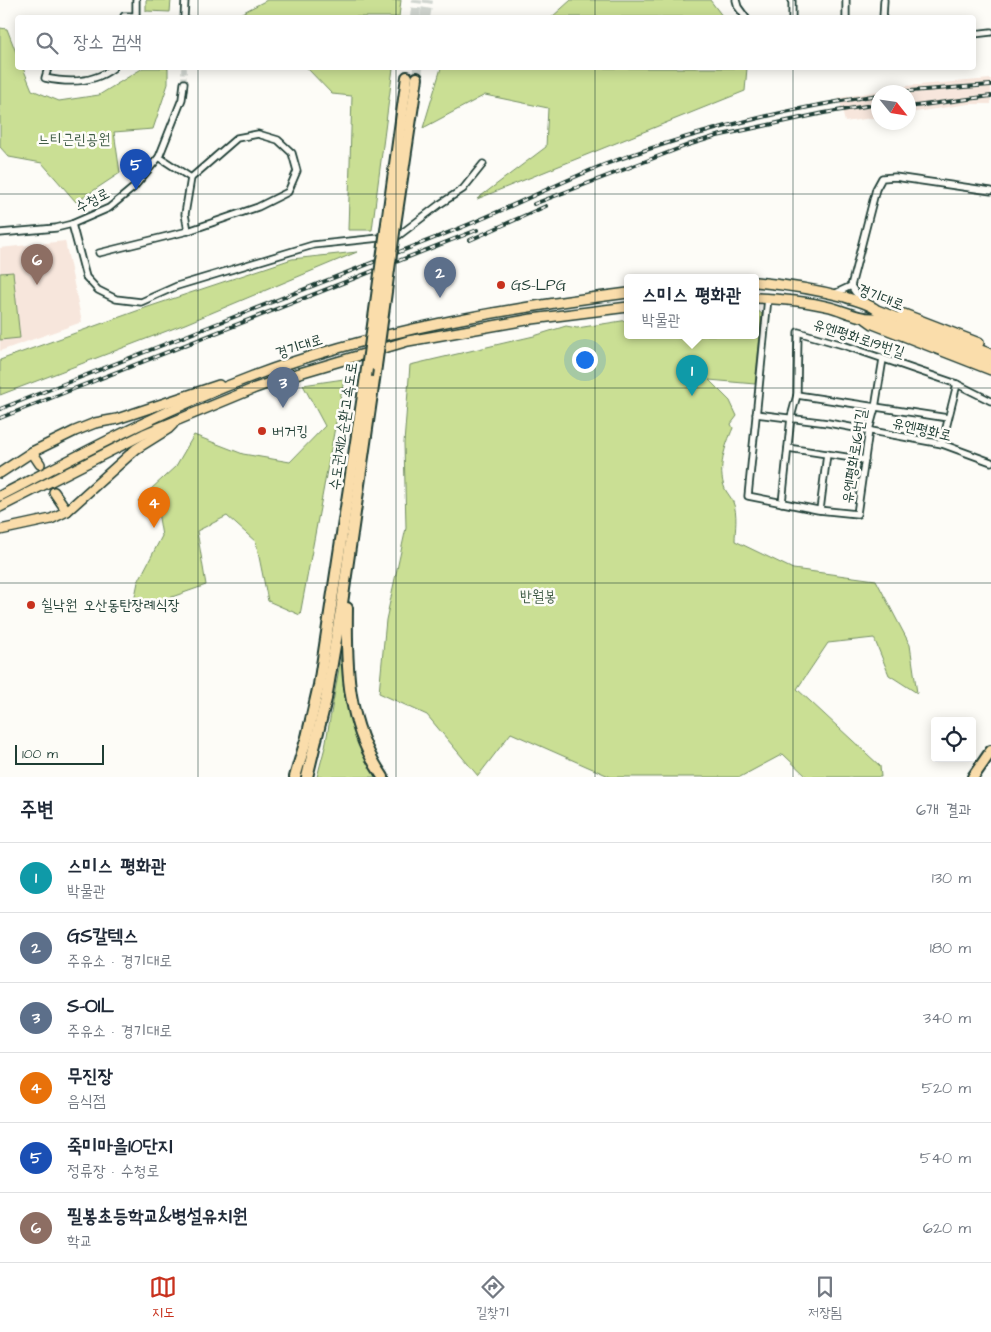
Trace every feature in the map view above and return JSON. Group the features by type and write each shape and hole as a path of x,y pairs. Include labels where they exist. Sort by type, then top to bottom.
{"highway":[{"name":"수도권제2순환고속도로","path":"295,777 307,737 319,685 412,78"},
{"name":"수도권제2순환고속도로","path":"307,777 328,689 341,610 376,366 391,224"},
{"path":"359,481 357,516 347,594 348,682 359,731 367,751 383,777"},
{"path":"973,777 991,751"}],"main road":[{"name":"경기대로","path":"759,282 796,286 868,304 877,310 991,354"},
{"name":"경기대로","path":"0,496 149,420 232,385 331,350 417,328 570,301 624,294"},
{"name":"경기대로","path":"759,298 793,300 830,307 866,319 875,318 991,361"},
{"path":"868,304 879,305 991,348"},
{"name":"경기대로","path":"0,507 144,434 293,374 408,341 532,319 624,308"},
{"path":"866,319 873,324 991,370"},
{"path":"0,473 32,452 74,430 95,423 117,419 217,385 232,385"},
{"path":"0,530 51,519 67,511 136,449 168,429 178,419"},
{"path":"32,452 40,464"},
{"path":"54,492 67,511"}],"street":[{"path":"136,0 136,15"},
{"path":"184,15 185,0"},
{"path":"736,0 744,15"},
{"path":"792,0 792,15"},
{"path":"846,0 846,15"},
{"path":"883,15 884,0"},
{"path":"976,34 991,32"},
{"path":"47,70 45,78 59,81 85,80 104,75 110,70"},
{"name":"수청로","path":"0,233 56,228 72,224 109,208 133,188 159,157 182,99 184,83"},
{"path":"99,253 188,231 258,207 288,192 298,171 292,153 278,140 258,134 237,138 191,178 186,214 188,231"},
{"path":"159,157 191,178"},
{"path":"72,224 86,277 98,290 116,298 141,302 178,286 313,245 398,236 463,189 483,164"},
{"path":"868,304 855,292 852,286 876,189 882,178 895,177 991,191"},
{"path":"832,294 852,286"},
{"path":"756,414 768,298"},
{"name":"유엔평화로19번길","path":"782,503 791,417 797,395 798,332 843,345 957,384 991,401"},
{"name":"유엔평화로16번길","path":"756,414 748,496 820,510 857,514 869,430 875,408 883,359"},
{"path":"942,444 957,384"},
{"path":"797,395 948,418"},
{"name":"유엔평화로","path":"756,414 791,417 942,444 991,462"},
{"path":"788,448 865,460"},
{"path":"820,510 827,454"}],"shaded area":[{"path":"991,79 991,104 968,104 916,112 916,85"},
{"path":"871,92 871,118 845,122 839,98"},
{"path":"65,241 82,322 0,351 0,248"}],"green space":[{"path":"146,0 171,0 170,12 146,11"},
{"path":"267,0 401,0 399,15 238,15"},
{"path":"571,0 710,0 721,15 554,15"},
{"name":"느티근린공원","path":"0,28 7,29 15,50 15,70 24,70 32,90 59,101 99,95 140,70 168,70 168,84 153,129 114,132 120,173 76,202 42,163 9,157 0,147"},
{"path":"309,70 393,70 372,230 348,230 352,96 332,94"},
{"path":"440,70 747,70 745,91 477,199 546,147 548,108 485,95 423,128"},
{"path":"357,252 185,324 0,395 0,360 145,308 292,259"},
{"path":"13,272 20,338 0,340 0,273"},
{"name":"반월봉","path":"759,312 762,314 755,384 709,380 730,401 737,416 731,424 733,428 727,442 722,466 725,489 735,507 735,541 793,569 876,580 910,645 917,693 889,675 874,638 828,643 797,689 880,766 881,777 807,777 783,754 740,777 611,777 511,733 478,776 427,715 379,693 386,620 406,528 404,443 410,365 534,336 566,326 577,328 624,321 624,339 759,339"},
{"path":"344,379 300,615 268,601 256,542 227,516 197,531 206,585 132,611 138,582 162,536 158,512 138,501 176,466 194,435 243,454 290,462 325,426 303,385"},
{"path":"342,652 344,676 379,777 317,777 325,747"}],"tunnel":[{"path":"415,15 417,0"},
{"path":"426,15 428,0"},
{"path":"184,70 184,83"},
{"path":"417,78 418,70"}],"railway":[{"path":"916,91 991,85"},
{"path":"0,409 455,230 568,180 639,152 740,122 871,96"},
{"path":"916,106 991,96"},
{"path":"534,204 688,145 717,136 824,113 871,105"},
{"path":"470,240 546,206"},
{"path":"0,418 477,230"}],"place":[{"name":"죽미마을10단지","path":"136,190"},
{"name":"필봉초등학교&병설유치원","path":"37,285"},
{"name":"GS-LPG","path":"501,285"},
{"name":"GS칼텍스","path":"440,298"},
{"name":"스미스 평화관","path":"692,396"},
{"name":"S-OIL","path":"283,408"},
{"name":"버거킹","path":"262,431"},
{"name":"무진장","path":"154,528"},
{"name":"쉴낙원 오산동탄장례식장","path":"31,605"}]}
